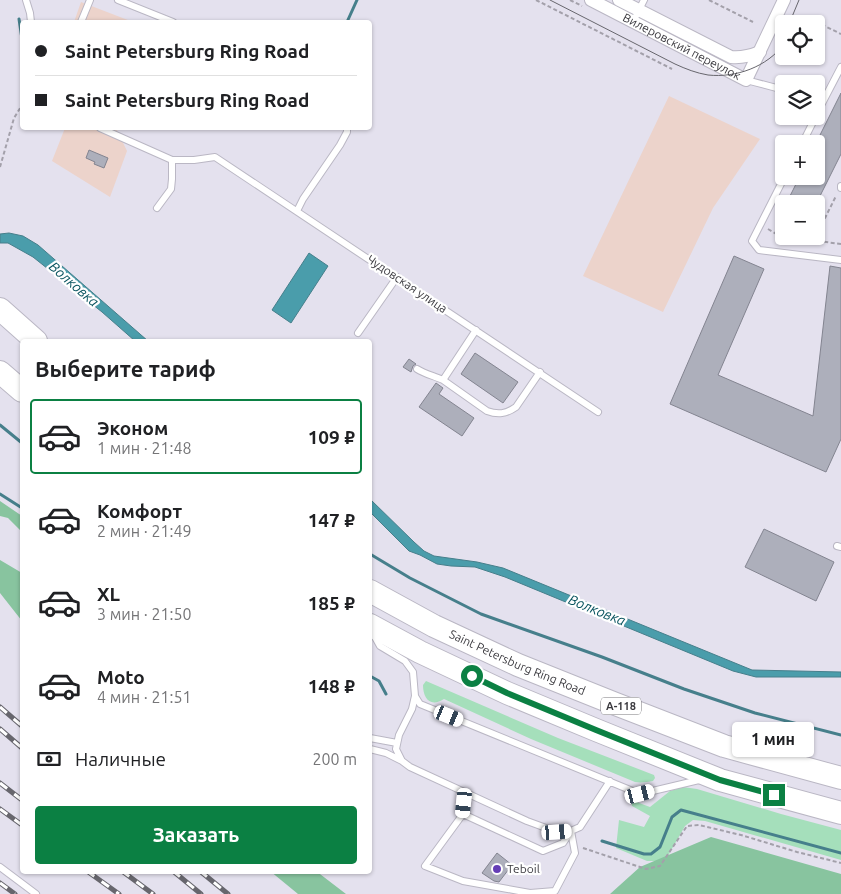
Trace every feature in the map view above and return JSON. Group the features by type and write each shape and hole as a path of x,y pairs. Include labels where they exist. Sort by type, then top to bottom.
{"highway":[{"path":"0,308 34,339"},
{"path":"0,328 20,345"},
{"path":"0,372 20,389"},
{"name":"Saint Petersburg Ring Road","path":"372,592 434,626 510,661 613,703 724,746 840,778"},
{"name":"А-118","path":"372,627 507,693 720,780 841,813"}],"street":[{"name":"Вилеровский переулок","path":"591,0 639,11 731,57 738,58 760,52"},
{"name":"Вилеровский переулок","path":"620,0 746,80"},
{"path":"746,80 784,0"}],"lane":[{"path":"26,0 31,20"},
{"path":"82,20 90,0"},
{"path":"118,0 131,3 169,20"},
{"path":"825,94 841,67"},
{"path":"746,80 775,88"},
{"path":"104,130 172,160 171,189 157,208"},
{"path":"297,211 303,199 340,145 347,130"},
{"name":"Чудовская улица","path":"172,160 194,160 215,157 598,412"},
{"path":"780,185 752,241 760,250 841,260"},
{"path":"358,333 397,278"},
{"path":"442,380 476,330"},
{"path":"417,369 442,380 487,410 503,414 516,407 540,372"},
{"path":"372,630 380,646 405,662 413,672 415,696 412,708 399,735 396,749 402,761"},
{"path":"415,696 420,704 640,794 696,780 720,780"},
{"path":"372,738 397,743"},
{"path":"372,750 386,753 410,767 526,821 557,832 571,831 580,827 610,782"},
{"path":"466,793 463,814 425,866 463,881 530,893 555,891 575,854 571,831"},
{"path":"463,814 543,852 564,843 571,831"},
{"path":"0,867 36,894"}],"path":[{"path":"536,0 672,69"},
{"path":"709,0 753,22"},
{"path":"825,26 841,34"},
{"path":"0,167 14,118 20,108"},
{"path":"825,218 841,187"},
{"path":"760,225 775,233"},
{"path":"825,242 841,244"},
{"path":"573,844 646,869 660,866 687,826 699,825 841,863"}],"shaded area":[{"path":"81,2 128,20 75,20"},
{"path":"669,96 760,139 713,208 663,312 583,276"},
{"path":"64,130 117,130 127,151 110,197 52,161"}],"green space":[{"path":"0,501 20,515 20,530 8,518 0,516"},
{"path":"0,560 20,572 20,618 0,593"},
{"path":"426,681 558,738 654,775 655,778 653,781 635,782 531,739 444,699 439,702 431,702 424,694 423,685"},
{"path":"683,787 697,789 841,830 841,860 705,821 693,820 685,826 665,861 647,861 616,848 619,820 644,827 650,816 632,806 631,800 650,807 670,791"},
{"path":"711,837 841,874 841,894 610,894 640,867"},
{"path":"274,874 320,874 346,894 298,894"}],"water":[{"name":"Волковка","path":"9,233 23,236 38,245 146,339 133,339 33,257 8,243 0,243 0,234"},
{"path":"309,253 328,266 291,323 272,310"},
{"name":"Волковка","path":"372,501 424,551 434,556 503,568 752,670 841,672 841,677 756,677 733,671 505,577 475,567 437,564 409,551 372,514"}],"building":[{"path":"841,93 841,154 820,195 790,195 796,185 825,185 825,135 820,135"},
{"path":"89,150 108,158 104,168 86,158"},
{"path":"734,256 764,269 718,375 813,416 830,266 841,268 841,439 826,472 670,404"},
{"path":"475,353 518,382 503,403 461,374"},
{"path":"409,359 416,364 411,372 403,367"},
{"path":"436,383 443,388 439,394 474,418 462,436 419,407"},
{"path":"764,529 834,562 816,601 745,567"},
{"name":"Teboil","path":"497,853 512,865 499,882 482,873"}],"waterway":[{"path":"348,20 357,0"},
{"path":"19,19 20,26"},
{"path":"0,425 20,441"},
{"path":"0,494 20,507"},
{"path":"372,555 410,578 481,614 602,657 684,689 755,713 841,735"},
{"path":"372,677 379,681 386,694"},
{"path":"602,841 644,854 651,854 660,847 672,817 681,810 841,853"}],"tram line":[{"path":"550,0 675,64 699,73 708,75 740,73 760,65 775,54"},
{"path":"793,15 799,0"}],"railway":[{"path":"0,707 20,724"},
{"path":"0,729 20,746"},
{"path":"0,783 20,798"},
{"path":"0,809 20,824"},
{"path":"91,874 119,894"},
{"path":"126,874 153,894"},
{"path":"177,874 201,894"},
{"path":"204,874 228,894"},
{"path":"0,883 15,894"}],"place":[{"name":"Teboil","path":"497,869"}],"route":[{"path":"472,676 507,693 720,780 774,795"}]}
